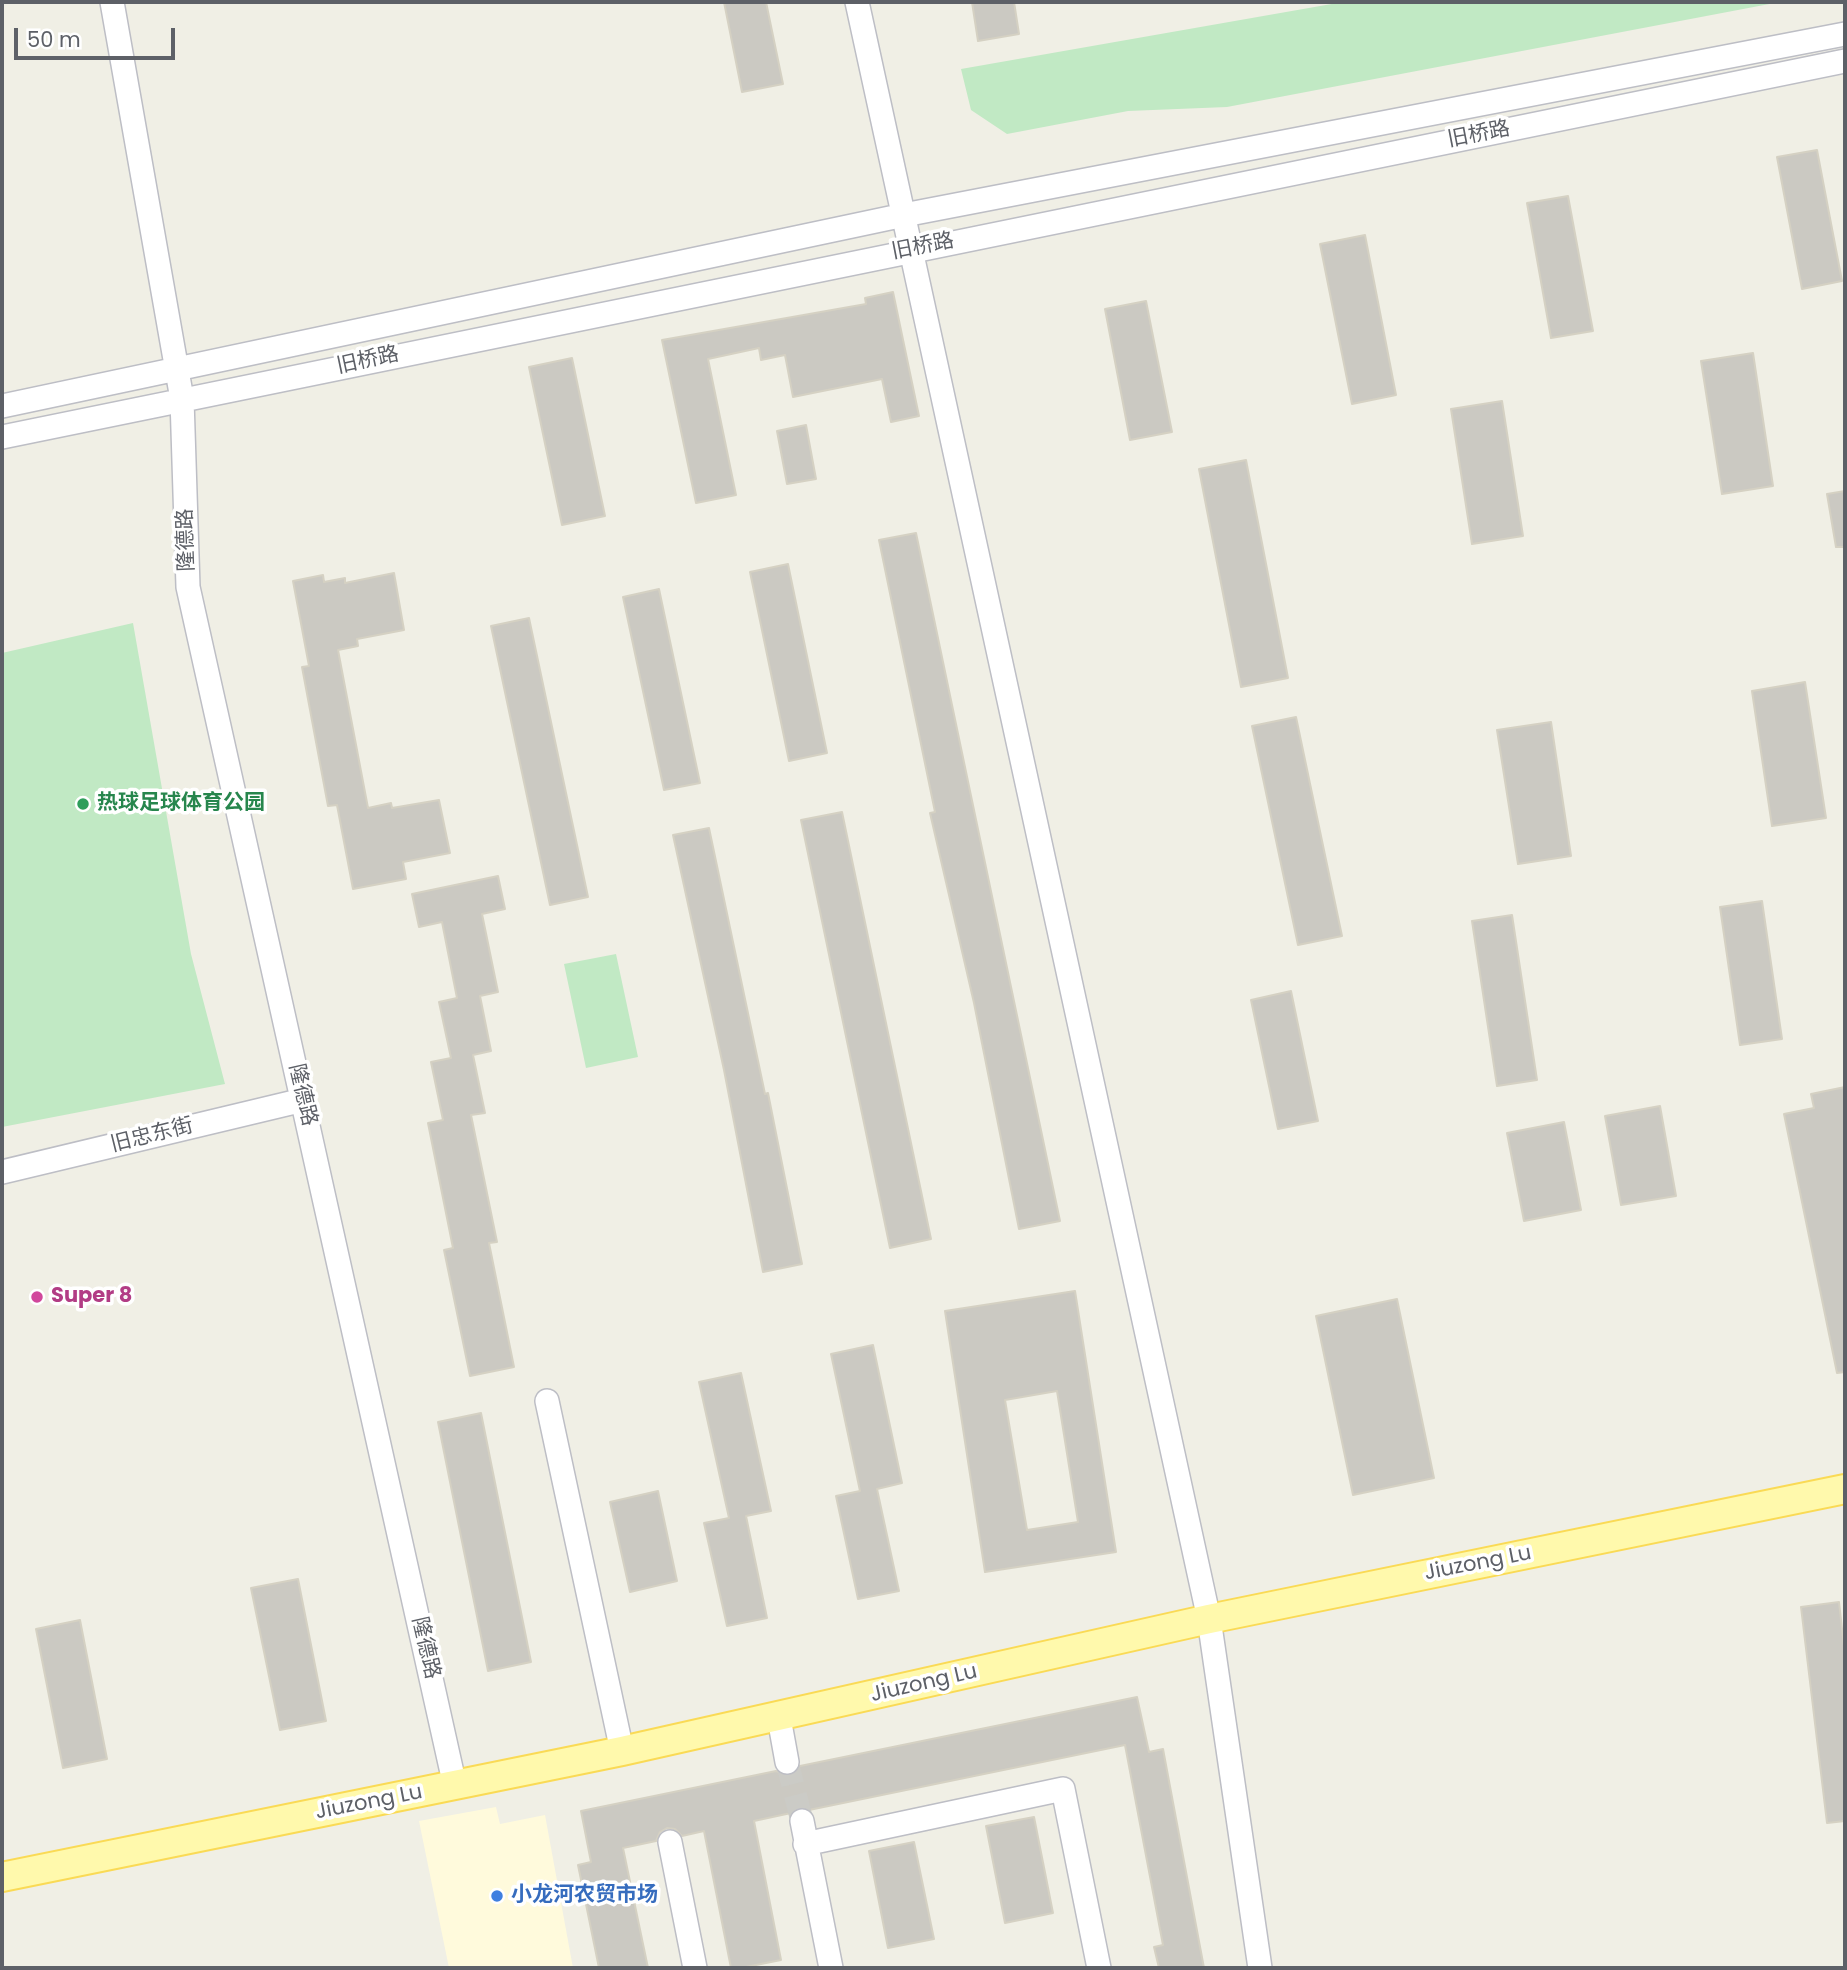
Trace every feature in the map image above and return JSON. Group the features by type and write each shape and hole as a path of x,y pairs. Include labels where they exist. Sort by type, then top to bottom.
{"main road":[{"name":"Jiuzong Lu","path":"2,1877 779,1718 1209,1619 1845,1489"}],"street":[{"name":"隆德路","path":"112,2 182,399 188,587 455,1786"},
{"path":"857,2 1209,1619 1261,1968"},
{"name":"旧桥路","path":"2,406 904,215 1845,34"},
{"name":"旧桥路","path":"2,437 912,249 1845,61"},
{"name":"旧忠东街","path":"2,1172 303,1100"},
{"path":"547,1401 622,1751"},
{"path":"779,1718 787,1762"},
{"path":"831,1968 804,1833 1063,1789 1099,1968"},
{"path":"670,1842 695,1968"}],"shaded area":[{"name":"小龙河农贸市场","path":"496,1807 500,1824 545,1815 573,1968 449,1968 419,1821"}],"green space":[{"path":"1343,2 1780,2 1227,107 1128,111 1007,134 971,110 961,69"},
{"name":"热球足球体育公园","path":"133,623 191,954 225,1084 2,1127 2,653"},
{"path":"616,954 638,1057 586,1068 564,964"}],"building":[{"path":"724,2 766,2 783,84 742,92"},
{"path":"972,2 1014,2 1019,34 978,41"},
{"path":"1817,150 1842,281 1802,289 1777,157"},
{"path":"1568,196 1593,331 1551,338 1527,203"},
{"path":"1365,235 1396,395 1352,404 1320,244"},
{"path":"893,292 919,416 891,422 882,379 793,397 785,355 761,360 759,348 708,359 736,495 696,503 662,340 866,304 865,298"},
{"path":"1146,301 1172,432 1130,440 1105,309"},
{"path":"1753,353 1773,486 1722,494 1701,361"},
{"path":"572,358 605,516 562,525 529,367"},
{"path":"1502,401 1523,536 1472,544 1451,409"},
{"path":"806,425 816,479 787,484 777,431"},
{"path":"1246,460 1288,678 1241,687 1199,469"},
{"path":"1845,491 1845,547 1836,547 1827,494"},
{"path":"916,533 1060,1221 1019,1229 974,1003 930,813 935,812 879,540"},
{"path":"788,564 827,753 789,761 750,572"},
{"path":"394,573 404,630 357,639 358,646 338,650 368,808 391,803 392,808 439,800 450,853 403,862 406,879 353,889 337,805 328,806 302,667 309,666 293,581 323,575 324,582 345,578 345,583"},
{"path":"659,589 700,783 664,790 623,597"},
{"path":"529,618 588,897 550,905 491,626"},
{"path":"1805,682 1826,818 1772,826 1752,691"},
{"path":"1296,717 1342,936 1298,945 1252,726"},
{"path":"1551,722 1571,856 1518,864 1497,730"},
{"path":"842,812 931,1239 890,1248 801,820"},
{"path":"709,828 765,1094 768,1093 802,1264 763,1272 724,1070 673,835"},
{"path":"498,876 505,909 482,914 498,992 480,996 491,1051 473,1055 485,1113 471,1115 497,1242 489,1243 514,1367 470,1376 444,1250 453,1248 428,1123 443,1120 431,1062 451,1058 439,1002 457,998 442,922 419,927 412,894"},
{"path":"1762,901 1782,1039 1740,1045 1720,907"},
{"path":"1512,915 1537,1080 1497,1086 1472,921"},
{"path":"1291,991 1318,1121 1278,1129 1251,1000"},
{"path":"1845,1087 1845,1372 1837,1373 1784,1114 1814,1108 1811,1094"},
{"path":"1660,1106 1676,1196 1621,1205 1605,1116"},
{"path":"1564,1122 1581,1210 1524,1221 1507,1133"},
{"path":"1075,1291 1116,1552 985,1572 945,1311","holes":["1057,1391 1078,1522 1027,1530 1005,1400"]},
{"path":"1397,1299 1434,1478 1353,1495 1316,1316"},
{"path":"873,1345 902,1483 877,1489 899,1591 858,1599 836,1496 860,1491 831,1354"},
{"path":"741,1373 771,1511 746,1516 767,1618 727,1626 704,1523 729,1518 699,1382"},
{"path":"481,1413 531,1662 488,1671 438,1422"},
{"path":"658,1491 677,1581 630,1592 610,1502"},
{"path":"298,1579 326,1721 280,1730 251,1588"},
{"path":"1839,1602 1845,1655 1845,1821 1827,1823 1801,1607"},
{"path":"80,1620 107,1759 63,1768 36,1629"},
{"path":"1137,1697 1149,1752 1163,1749 1204,1968 1159,1968 1154,1947 1163,1945 1125,1745 809,1810 799,1807 791,1813 754,1821 781,1960 741,1968 731,1968 704,1831 682,1836 675,1829 667,1828 660,1832 656,1841 623,1848 648,1968 599,1968 578,1865 591,1862 581,1811 776,1771 790,1776 800,1766"},
{"path":"1034,1817 1053,1913 1005,1923 986,1826"},
{"path":"914,1842 934,1939 888,1948 869,1851"}],"tunnel":[{"path":"787,1762 802,1821"}],"place":[{"name":"热球足球体育公园","path":"83,804"},
{"name":"Super 8","path":"37,1297"},
{"name":"小龙河农贸市场","path":"497,1896"}]}
